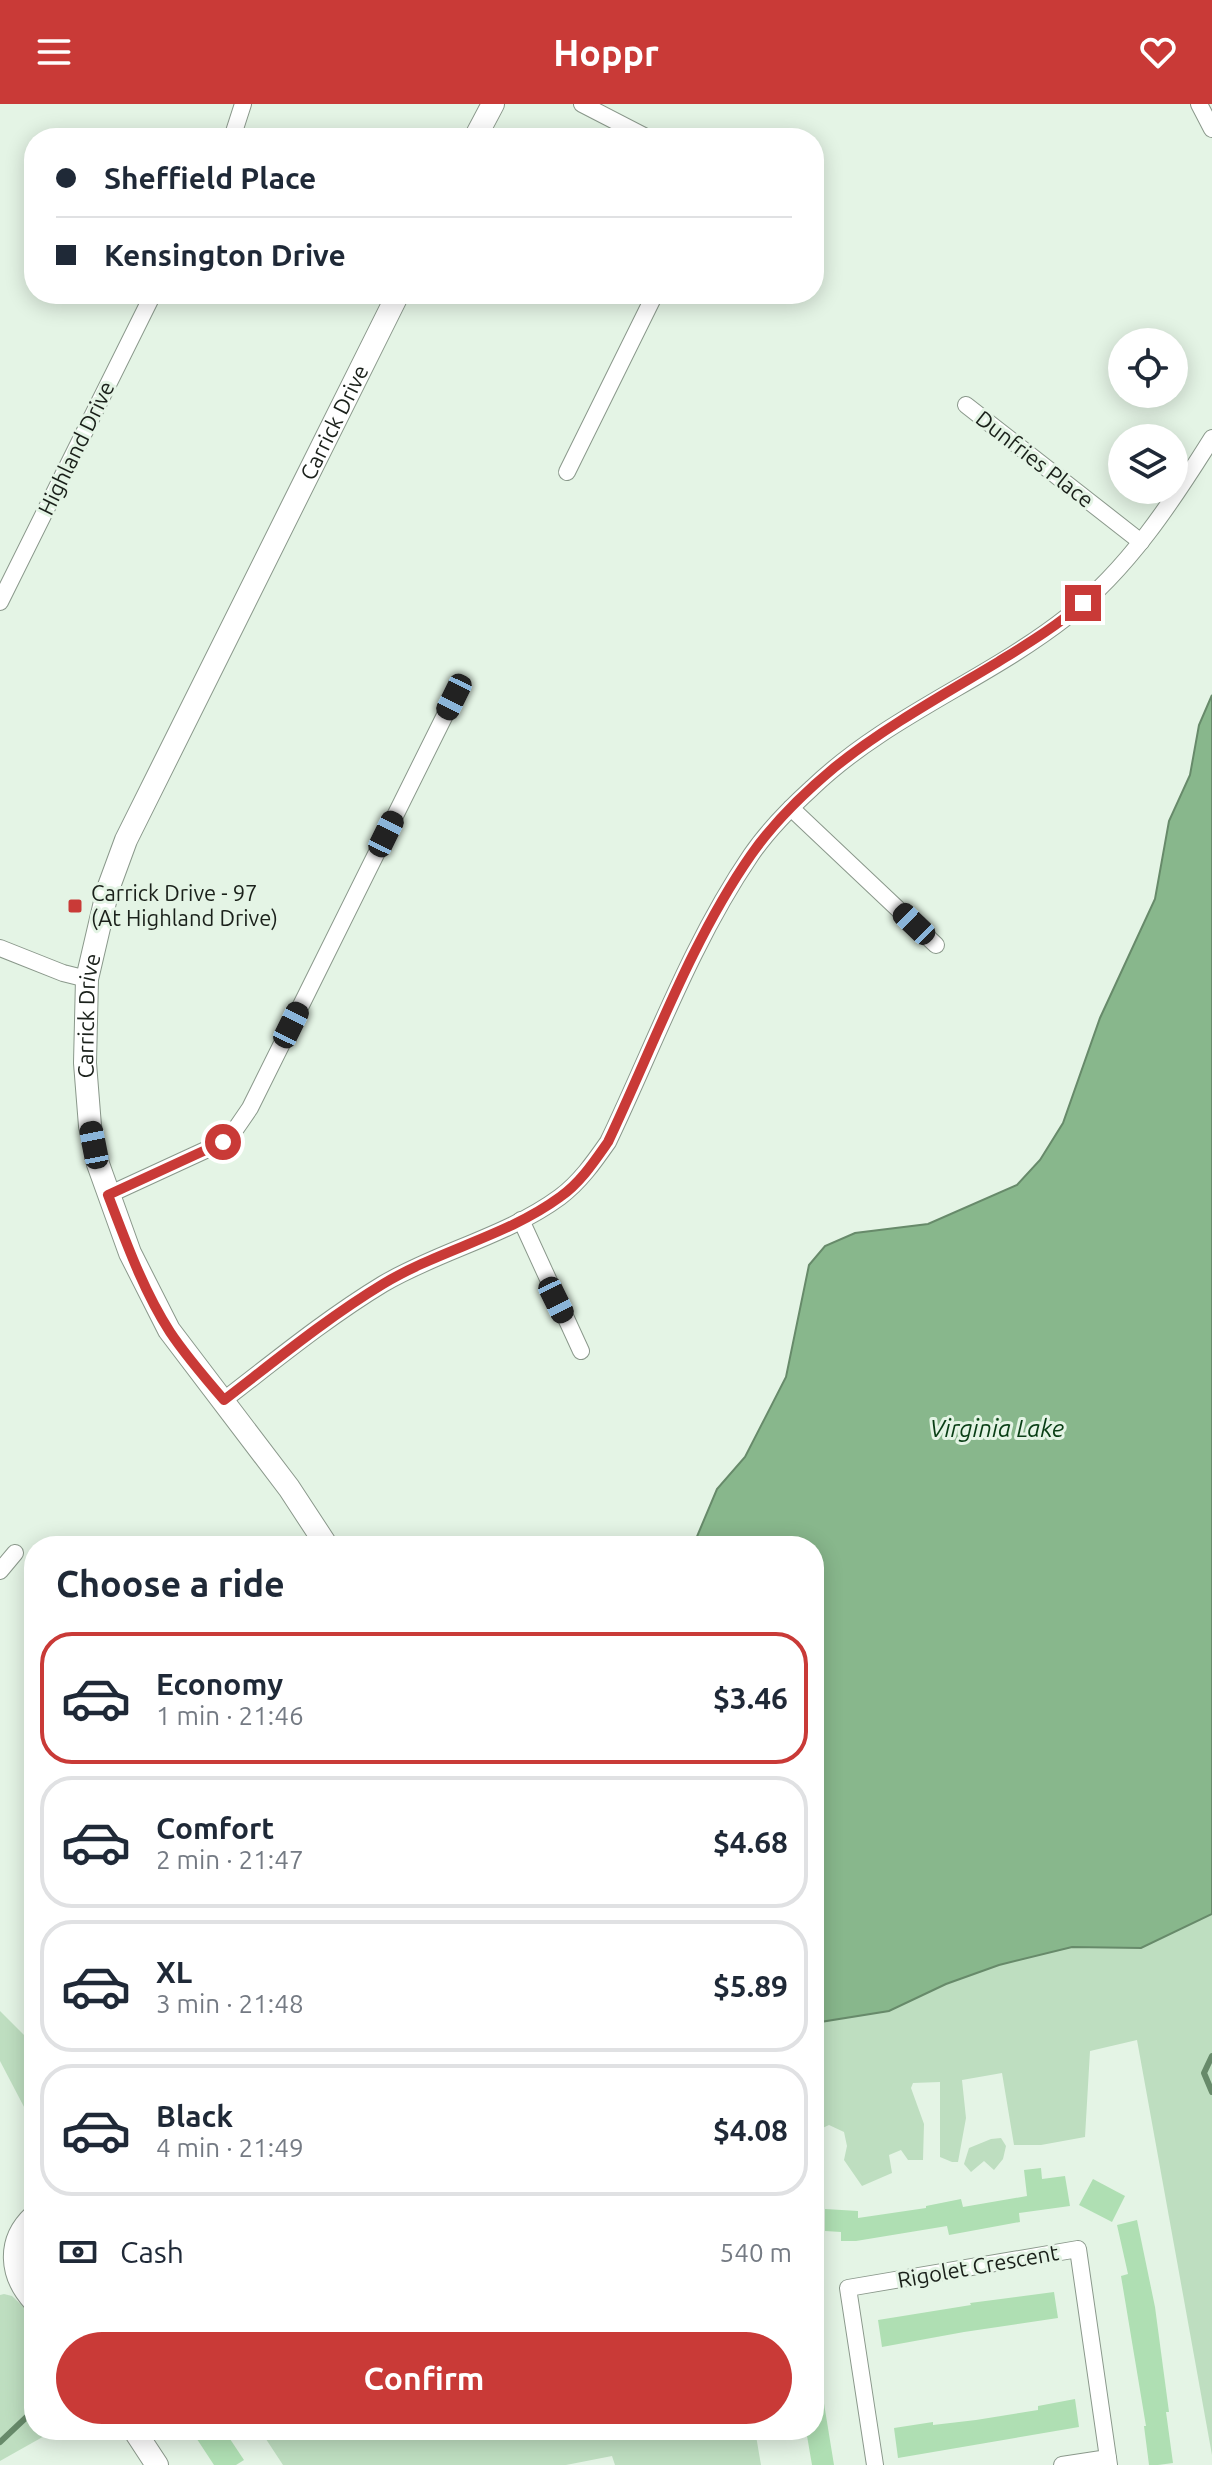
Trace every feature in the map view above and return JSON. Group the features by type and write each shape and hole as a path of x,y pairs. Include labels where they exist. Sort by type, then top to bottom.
{"street":[{"path":"235,128 243,104"},
{"path":"480,128 493,104"},
{"path":"582,104 629,128"},
{"path":"1199,104 1212,129"},
{"name":"Highland Drive","path":"0,602 148,304"},
{"name":"Carrick Drive","path":"320,1536 289,1488 169,1330 130,1253 98,1164 87,1099 87,979 108,889 126,840 393,304"},
{"path":"567,472 650,304"},
{"name":"Dunfries Place","path":"966,405 1141,542"},
{"path":"224,1400 354,1302 387,1282 521,1220 560,1197 588,1171 608,1142 688,969 751,854 791,808 835,767 869,741 1069,616 1141,542 1212,438"},
{"path":"108,1195 223,1142 237,1127 250,1108 454,697"},
{"path":"791,808 936,945"},
{"path":"0,948 63,973 87,979"},
{"path":"521,1220 581,1351"},
{"path":"0,1571 15,1553"},
{"path":"24,2228 15,2245 14,2261 17,2278 24,2287"},
{"name":"Rigolet Crescent","path":"875,2465 848,2288 1078,2249 1109,2461 1062,2465"},
{"path":"141,2440 157,2465"}],"shaded area":[{"path":"1212,1914 1212,2455 1137,2040 1090,2051 1085,2137 1041,2145 1014,2145 1002,2073 962,2080 966,2118 958,2162 940,2157 940,2082 913,2083 911,2088 924,2124 923,2160 908,2160 901,2150 889,2155 892,2173 862,2186 844,2160 847,2146 844,2132 829,2125 824,2127 824,2020 999,1965 1072,1947 1141,1948"},
{"path":"0,2011 24,2035 24,2107 0,2061"},
{"path":"1001,2138 1006,2146 1003,2159 994,2170 984,2161 971,2172 964,2164 969,2148"},
{"path":"0,2295 12,2296 24,2307 24,2440 37,2440 0,2461"},
{"path":"267,2440 757,2440 761,2465 615,2465 612,2456 566,2465 283,2465"}],"water":[{"name":"Virginia Lake","path":"1212,695 1212,1914 1141,1948 1072,1947 999,1965 946,1984 889,2011 824,2021 824,1536 697,1536 717,1489 745,1457 786,1377 809,1265 825,1246 855,1233 928,1224 1017,1185 1040,1160 1063,1123 1100,1018 1155,899 1169,821 1190,775 1199,725"}],"building":[{"path":"1041,2168 1042,2179 1065,2176 1070,2206 1019,2213 1020,2222 949,2235 947,2226 841,2241 841,2232 825,2231 825,2209 858,2211 858,2218 926,2208 961,2199 963,2207 1027,2196 1024,2170"},
{"path":"1093,2179 1125,2196 1112,2222 1079,2205"},
{"path":"1137,2220 1155,2307 1169,2412 1166,2412 1173,2463 1158,2465 1149,2465 1146,2426 1121,2276 1128,2274 1117,2225"},
{"path":"1054,2292 1058,2318 882,2347 878,2320"},
{"path":"1075,2399 1079,2427 898,2458 894,2428 976,2420 1038,2410 1038,2406"},
{"path":"824,2403 834,2465 812,2465 808,2440 824,2440"},
{"path":"198,2440 231,2440 244,2460 236,2465 214,2465"}],"waterway":[{"path":"1212,2056 1204,2073 1212,2092"},
{"path":"0,2442 24,2419"}],"place":[{"name":"Carrick Drive - 97 (At Highland Drive)","path":"75,906"}],"route":[{"path":"223,1142 108,1195 130,1253 169,1330 224,1400 354,1302 387,1282 521,1220 560,1197 588,1171 608,1142 706,932 751,854 769,832 814,785 869,741 1035,639 1083,603"}]}
